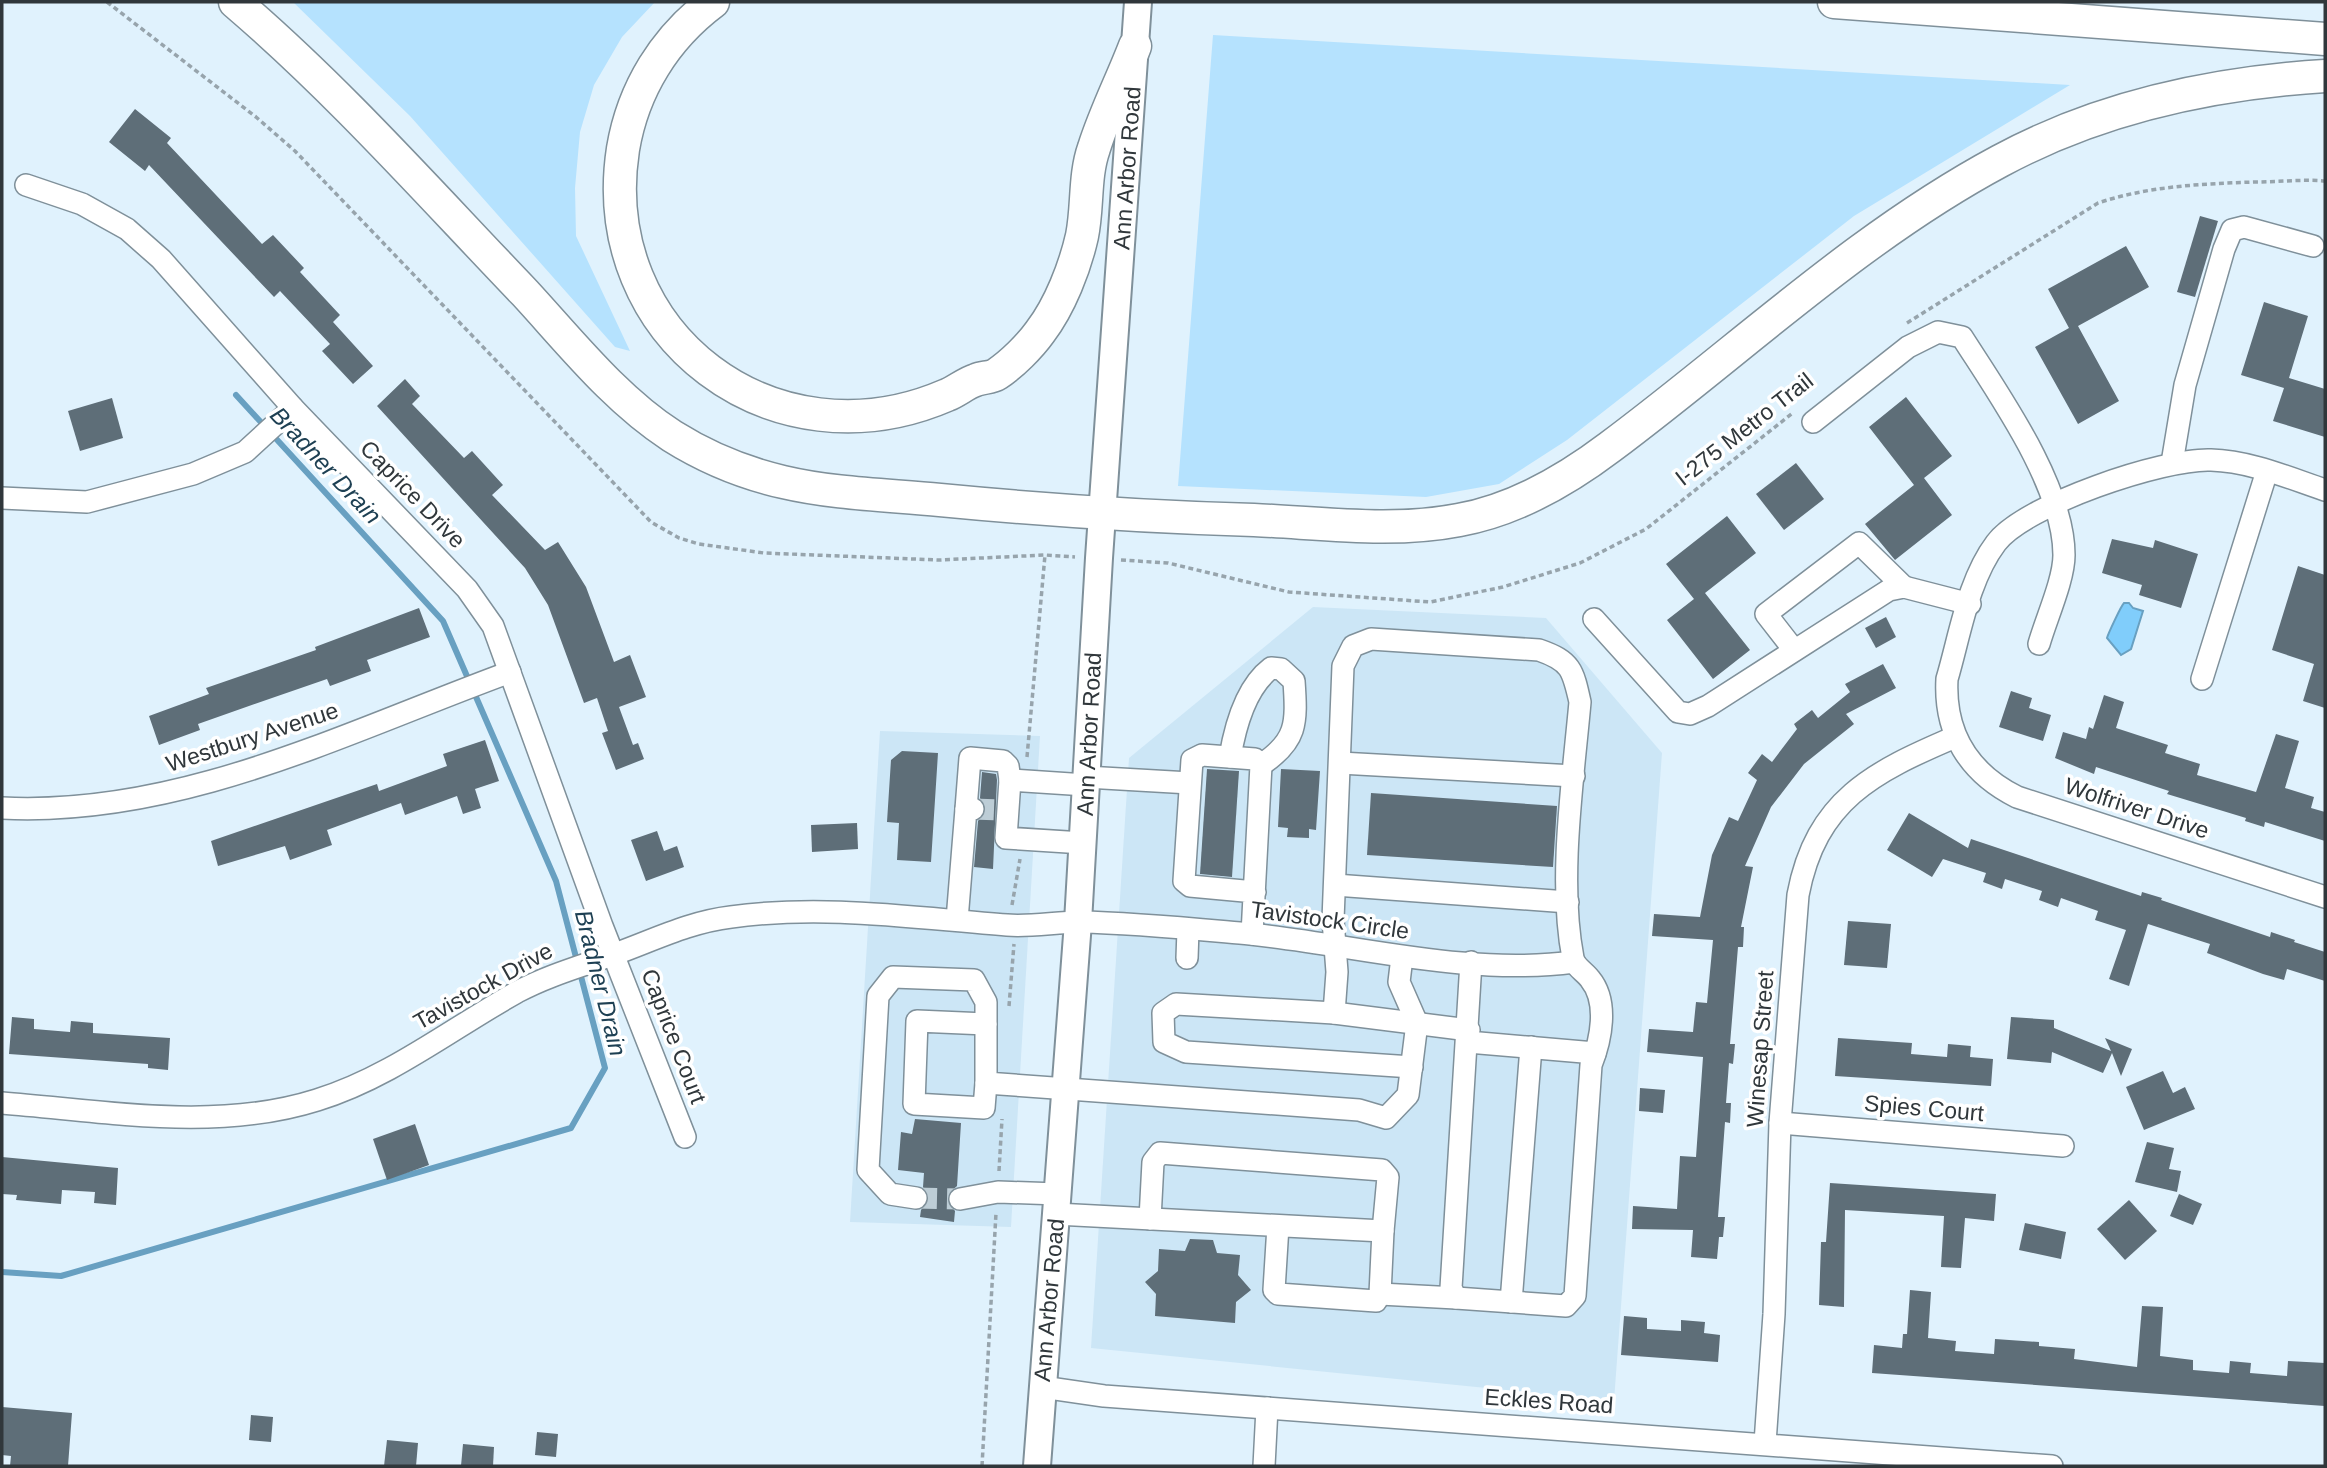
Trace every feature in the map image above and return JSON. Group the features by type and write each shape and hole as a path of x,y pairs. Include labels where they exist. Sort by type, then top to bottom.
{"highway":[{"path":"235,2 283,43 348,107 618,393 677,439 735,468 798,485 1102,515 1406,526 1458,520 1509,506 1548,488 1606,450 1867,246 1945,192 2005,158 2054,136 2118,113 2189,93 2268,79 2325,76"},
{"path":"713,2 671,40 653,65 636,102 626,134 620,174 619,208 626,246 641,289 661,322 685,351 719,379 739,390 806,413 872,416 922,406 975,380 996,376 1041,331 1071,269 1082,236 1093,150 1135,46"},
{"path":"1834,2 2325,38"}],"main road":[{"name":"Ann Arbor Road","path":"1037,1466 1079,922 1102,515 1138,2"}],"street":[{"name":"Caprice Drive","path":"26,185 82,204 127,229 161,258 293,408 467,589 493,626 614,954"},
{"path":"2172,463 2185,384 2224,248 2232,230 2244,227 2313,246"},
{"path":"1805,416 1908,347 1938,332 1962,337 2033,456 2056,503 2064,557 2039,643"},
{"path":"2,498 86,502 193,474 245,452 293,408"},
{"name":"Wolfriver Drive","path":"2325,490 2267,471 2220,461 2172,463 2056,503 2015,523 1997,541 1985,559 1947,679 1947,709 1955,737 1967,758 1981,774 2017,797 2325,897"},
{"path":"2202,679 2267,471"},
{"path":"1794,650 1766,614 1859,543 1904,587"},
{"path":"1594,619 1678,712 1690,714 1708,706 1889,590 1904,587 1970,604"},
{"path":"1334,1013 1335,885 1343,666 1353,646 1371,639 1539,650 1559,657 1573,672 1580,702 1568,902 1574,962 1591,980 1600,996 1600,1042 1591,1065 1575,1296 1566,1306 1380,1294"},
{"path":"1230,757 1235,727 1260,676 1271,668 1281,669 1294,681 1295,702 1290,739 1283,750 1261,765"},
{"name":"Westbury Avenue","path":"2,808 81,808 188,789 240,774 510,672"},
{"name":"Winesap Street","path":"1765,1443 1780,1123 1798,894 1812,845 1832,813 1865,781 1894,763 1955,737"},
{"path":"1252,934 1255,892 1261,765 1255,759 1202,755 1192,760 1184,881 1190,887 1255,892"},
{"path":"957,920 970,809 970,758 1003,761 1018,773 1086,781 1190,783"},
{"path":"1340,763 1574,776"},
{"path":"1018,773 1003,811 1006,838 1083,843"},
{"path":"1335,885 1568,902"},
{"name":"Tavistock Drive","path":"2,1103 183,1117 232,1117 271,1112 318,1100 362,1082 520,991 588,961 614,954 656,936 728,917 792,911 957,920 1013,926 1079,922"},
{"name":"Tavistock Circle","path":"1079,922 1252,934 1402,957 1546,965 1574,962"},
{"path":"1187,958 1188,930"},
{"name":"Caprice Court","path":"614,954 685,1137"},
{"path":"986,1083 1359,1110 1386,1118 1408,1095 1417,1023 1399,982 1402,957"},
{"path":"1456,1298 1451,1288 1469,1036 1471,962"},
{"path":"916,1198 890,1194 868,1170 878,996 893,977 974,980 986,1002 986,1024 986,1083 984,1108 914,1104 917,1021 986,1024"},
{"path":"1412,1067 1186,1052 1164,1042 1163,1013 1176,1004 1334,1013 1417,1023 1531,1047 1595,1053"},
{"path":"1511,1302 1531,1047"},
{"name":"Spies Court","path":"1780,1123 2063,1146"},
{"path":"1150,1219 1153,1162 1160,1153 1382,1170 1388,1177 1380,1294 1376,1301 1278,1294 1274,1290 1278,1226"},
{"path":"960,1199 998,1192 1150,1219 1383,1231"},
{"name":"Eckles Road","path":"1042,1387 1104,1396 2052,1466"},
{"path":"1264,1466 1267,1408"}],"path":[{"path":"1899,329 1929,306 2098,203 2141,190 2191,185 2325,181"},
{"name":"I-275 Metro Trail","path":"1155,562 1289,592 1315,594 1430,602 1503,587 1580,563 1646,529 1805,416"},
{"path":"1018,773 1045,555"},
{"path":"1012,905 1020,855"},
{"path":"999,1175 1002,1114"},
{"path":"982,1466 997,1206"}],"shaded area":[{"path":"293,2 655,2 622,37 594,85 580,132 575,188 576,236 630,351 615,347 410,116"},
{"path":"1213,35 2070,85 1854,216 1567,440 1499,484 1426,497 1178,486"},
{"path":"2129,603 2133,608 2143,611 2131,649 2121,655 2107,638 2122,605"},
{"path":"1313,607 1546,618 1662,753 1614,1401 1091,1348 1129,758"},
{"path":"880,731 1040,736 1011,1227 850,1222"}],"building":[{"path":"135,109 171,138 167,143 262,244 273,235 304,268 300,272 340,315 333,322 373,366 353,384 322,351 330,344 280,291 274,297 149,165 145,171 109,142"},
{"path":"2200,216 2218,221 2195,297 2177,292"},
{"path":"2126,246 2149,287 2078,326 2119,401 2078,424 2035,347 2069,328 2048,289"},
{"path":"2264,302 2308,316 2289,378 2325,389 2325,437 2273,421 2284,388 2241,375"},
{"path":"405,379 420,396 412,404 464,458 472,451 503,485 492,495 545,550 558,542 586,587 614,662 630,655 646,697 619,707 633,745 638,743 644,759 616,770 602,733 608,731 597,698 584,703 548,605 525,568 377,406"},
{"path":"1906,397 1952,456 1924,478 1952,515 1895,560 1865,524 1914,485 1869,427"},
{"path":"112,398 123,438 80,451 68,411"},
{"path":"1796,463 1824,499 1784,530 1756,494"},
{"path":"1727,516 1756,553 1705,593 1750,650 1713,679 1667,620 1694,599 1666,564"},
{"path":"2112,539 2153,548 2155,540 2198,554 2181,608 2139,595 2142,585 2102,573"},
{"path":"2298,566 2325,575 2325,708 2303,701 2314,664 2272,650"},
{"path":"419,608 430,637 367,660 371,671 330,686 327,679 272,698 198,724 200,730 159,745 149,716 209,694 206,688 316,650 315,647"},
{"path":"1886,617 1896,637 1876,648 1865,628"},
{"path":"1883,664 1896,688 1846,714 1854,724 1804,764 1771,807 1745,866 1753,867 1741,927 1744,927 1743,947 1738,947 1730,1044 1735,1044 1733,1064 1729,1063 1726,1103 1731,1103 1730,1123 1725,1122 1718,1217 1725,1217 1723,1237 1719,1237 1717,1259 1691,1257 1693,1230 1632,1229 1633,1206 1677,1209 1680,1156 1696,1157 1703,1057 1647,1052 1649,1029 1693,1032 1696,1002 1707,1003 1713,940 1652,936 1654,914 1700,917 1712,855 1729,817 1738,821 1757,780 1748,773 1762,754 1772,762 1797,729 1794,724 1812,710 1818,718 1850,692 1845,684"},
{"path":"2011,691 2032,698 2029,708 2051,715 2043,741 1999,727"},
{"path":"2104,695 2124,702 2116,728 2168,745 2165,753 2200,764 2197,775 2256,792 2276,734 2299,741 2285,788 2314,797 2311,808 2325,812 2325,841 2265,822 2264,827 2245,821 2246,818 2167,794 2169,791 2096,767 2094,774 2055,758 2063,732 2086,739 2089,727 2093,729"},
{"path":"485,740 499,781 475,789 481,808 463,814 457,796 405,815 401,803 327,830 332,845 290,860 285,846 218,866 211,841 377,784 379,791 447,766 443,754"},
{"path":"902,751 938,753 931,862 897,860 899,823 887,822 891,760"},
{"path":"1207,769 1239,771 1232,877 1200,874"},
{"path":"1281,769 1320,771 1316,830 1309,829 1309,838 1287,837 1288,828 1278,827"},
{"path":"982,772 996,774 997,780 993,869 974,867 978,821 986,810 980,798"},
{"path":"1371,793 1557,806 1553,867 1367,855"},
{"path":"1909,813 1968,848 1971,839 2141,896 2142,892 2162,898 2161,900 2270,937 2271,932 2325,952 2325,981 2287,969 2284,980 2263,974 2207,953 2210,944 2148,924 2129,986 2109,979 2126,930 2095,920 2098,911 2061,898 2058,907 2039,900 2042,891 2005,879 2002,889 1983,882 1986,873 1943,859 1932,877 1887,850"},
{"path":"857,823 858,849 812,852 811,825"},
{"path":"657,831 664,851 677,846 684,867 646,881 631,840"},
{"path":"1848,921 1891,924 1887,968 1844,965"},
{"path":"12,1017 34,1019 34,1029 70,1032 71,1021 93,1023 93,1033 170,1038 168,1070 148,1068 148,1064 9,1054"},
{"path":"2011,1017 2054,1020 2054,1028 2111,1051 2105,1038 2132,1049 2121,1076 2112,1053 2103,1073 2052,1052 2051,1063 2007,1059"},
{"path":"1838,1038 1912,1043 1911,1054 1947,1057 1948,1044 1971,1046 1970,1057 1993,1059 1991,1086 1835,1076"},
{"path":"2163,1071 2173,1093 2185,1087 2195,1109 2144,1130 2126,1087"},
{"path":"1640,1088 1665,1090 1663,1113 1639,1111"},
{"path":"915,1119 961,1123 957,1186 948,1194 947,1201 955,1211 954,1222 920,1217 921,1210 929,1199 923,1187 924,1173 898,1170 901,1132 912,1134"},
{"path":"415,1124 429,1165 387,1180 373,1139"},
{"path":"2147,1142 2174,1148 2169,1169 2181,1171 2177,1192 2135,1182"},
{"path":"2,1157 118,1168 116,1205 94,1203 95,1192 62,1190 61,1204 16,1200 17,1195 2,1194"},
{"path":"1830,1183 1996,1194 1994,1221 1965,1218 1961,1268 1941,1267 1944,1216 1845,1210 1844,1307 1819,1305 1821,1242 1826,1242"},
{"path":"2179,1194 2202,1204 2193,1225 2170,1216"},
{"path":"2129,1200 2157,1231 2125,1260 2097,1229"},
{"path":"2025,1223 2066,1232 2061,1259 2019,1250"},
{"path":"1190,1239 1213,1240 1217,1253 1240,1255 1238,1275 1251,1290 1236,1302 1235,1323 1155,1316 1156,1294 1145,1282 1158,1271 1159,1249 1185,1251"},
{"path":"1910,1290 1931,1292 1928,1338 1956,1341 1955,1351 1994,1354 1995,1339 2039,1342 2039,1346 2075,1349 2074,1359 2137,1367 2142,1306 2163,1307 2160,1356 2193,1360 2193,1370 2229,1373 2230,1361 2251,1363 2250,1373 2287,1376 2288,1361 2325,1363 2325,1406 1872,1373 1874,1345 1902,1348 1903,1334 1907,1334"},
{"path":"1624,1316 1647,1318 1647,1329 1681,1331 1681,1320 1705,1322 1704,1333 1720,1335 1718,1362 1621,1355"},
{"path":"2,1407 72,1413 68,1466 10,1466 11,1456 2,1455"},
{"path":"251,1415 273,1417 271,1442 249,1440"},
{"path":"537,1432 558,1434 556,1457 535,1455"},
{"path":"387,1440 418,1443 416,1466 384,1466"},
{"path":"463,1444 494,1447 493,1466 461,1466"}],"waterway":[{"name":"Bradner Drain","path":"2,1272 61,1276 571,1128 605,1068 556,881 443,621 236,395"}],"tunnel":[{"path":"973,809 998,810"},
{"path":"916,1198 960,1199"}]}
